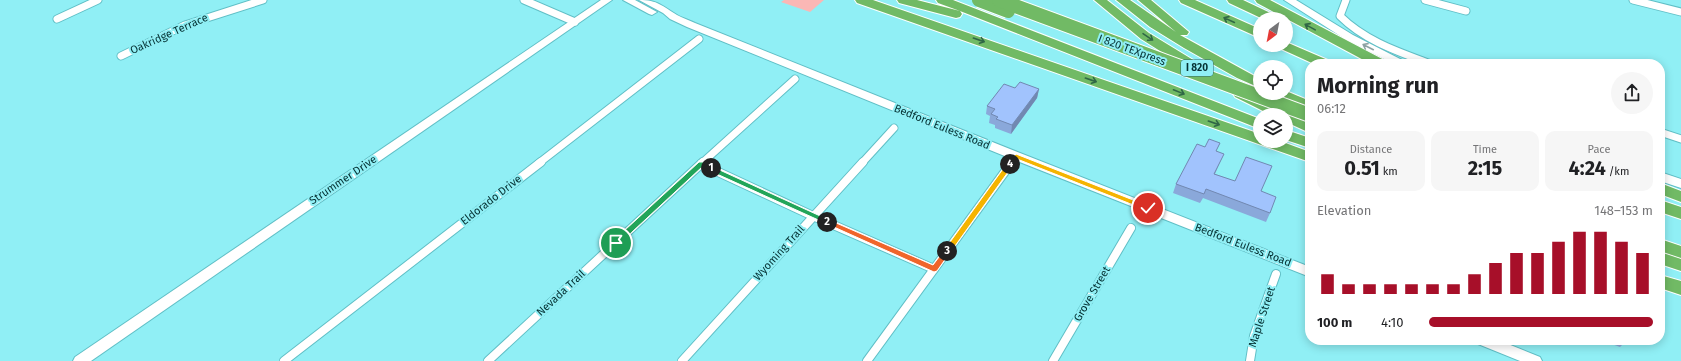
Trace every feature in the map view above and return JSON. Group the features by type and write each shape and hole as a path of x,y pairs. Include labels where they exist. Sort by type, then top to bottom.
{"highway":[{"path":"861,0 1253,137"},
{"path":"889,0 942,27"},
{"path":"903,0 976,20 1045,44 1062,46"},
{"path":"942,0 1253,121"},
{"name":"I 820 TEXpress","path":"979,0 1265,108"},
{"name":"I 820 TEXpress","path":"999,0 1305,107"},
{"name":"I 820","path":"1100,0 1146,36 1239,94 1268,108"},
{"name":"I 820","path":"1122,0 1141,15 1193,49 1253,80"},
{"path":"1144,0 1180,30 1217,54 1253,74"},
{"path":"1185,0 1253,31"},
{"path":"1233,0 1258,12"},
{"path":"1261,0 1372,59"},
{"path":"1293,30 1352,59"},
{"path":"1293,49 1314,59"},
{"path":"1306,55 1317,59"},
{"path":"1293,96 1305,105"},
{"path":"1293,100 1305,106"},
{"name":"I 820 TEXpress","path":"1293,118 1305,122"},
{"path":"1293,120 1305,126"},
{"path":"1293,137 1305,141"},
{"path":"1285,148 1305,155"},
{"path":"1665,190 1681,198"},
{"path":"1665,194 1681,198"},
{"path":"1665,208 1681,213"},
{"path":"1665,218 1681,223"},
{"path":"1665,237 1681,242"},
{"path":"1665,247 1681,252"},
{"path":"1665,260 1681,265"},
{"path":"1665,267 1681,271"},
{"path":"1665,283 1681,288"}],"main road":[{"name":"Strummer Drive","path":"80,361 297,210 606,0"},
{"path":"628,0 661,15 673,17"},
{"name":"Bedford Euless Road","path":"644,0 666,11 673,17 1016,156 1305,270"},
{"path":"1289,0 1348,37 1392,59"},
{"path":"1665,178 1681,184"},
{"path":"1495,345 1535,361"}],"street":[{"path":"57,19 98,0"},
{"name":"Oakridge Terrace","path":"121,56 185,25 263,0"},
{"path":"524,0 575,22"},
{"path":"1346,0 1340,16 1352,28 1418,59"},
{"path":"1426,0 1466,11"},
{"path":"1633,0 1681,12"},
{"name":"Eldorado Drive","path":"284,361 699,39"},
{"name":"Nevada Trail","path":"488,361 701,164 795,80"},
{"name":"Wyoming Trail","path":"682,361 894,128"},
{"path":"1665,134 1681,139"},
{"path":"867,361 1016,156"},
{"path":"701,164 813,216 934,269"},
{"name":"Grove Street","path":"1053,361 1131,228"},
{"name":"Maple Street","path":"1250,361 1254,336 1276,274"}],"shaded area":[{"path":"784,0 824,0 810,12 781,2"}],"building":[{"path":"1020,82 1039,89 1012,125 996,119 998,117 991,114 995,109 987,106 1004,84 1015,88"},
{"path":"1209,139 1220,143 1216,151 1224,154 1214,174 1235,181 1246,157 1272,166 1261,191 1276,197 1270,213 1206,189 1204,194 1176,184 1197,144 1205,147"}],"route":[{"path":"616,243 701,164 813,216 934,269 1016,156 1148,208"}]}
